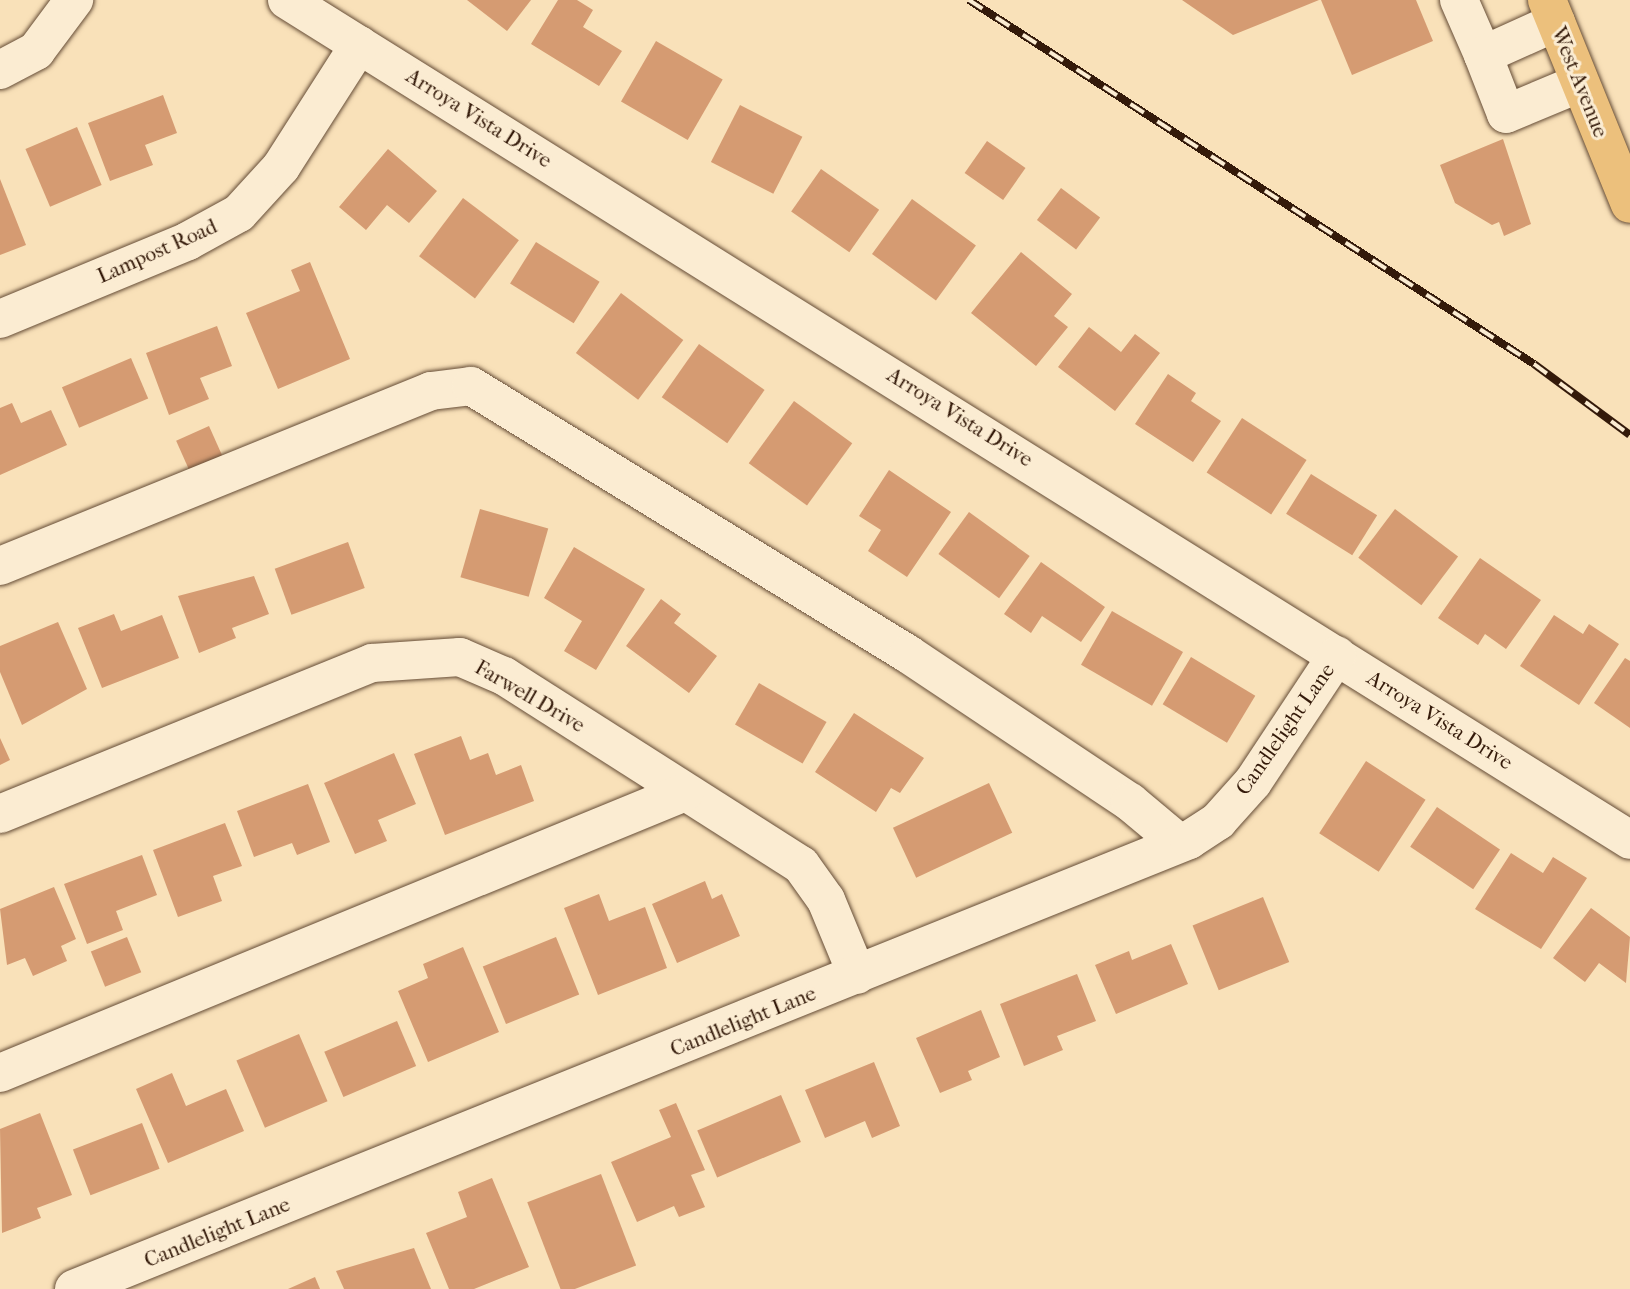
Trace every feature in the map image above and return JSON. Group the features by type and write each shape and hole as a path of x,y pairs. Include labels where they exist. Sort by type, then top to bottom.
{"main road":[{"name":"West Avenue","path":"1551,11 1630,204"}],"street":[{"path":"0,70 36,51 74,0"},
{"name":"Arroya Vista Drive","path":"287,0 1630,840"},
{"path":"1459,0 1506,114 1580,83"},
{"path":"1483,55 1551,11"},
{"name":"Lampost Road","path":"0,319 188,241 239,213 281,167 359,45"},
{"path":"0,566 431,391 471,386 908,654 1130,803 1179,843"},
{"name":"Candlelight Lane","path":"74,1289 1179,843 1218,821 1253,782 1337,655"},
{"name":"Farwell Drive","path":"0,814 372,663 416,657 460,657 504,676 801,865 826,900 857,975"},
{"path":"0,1073 685,792"}],"building":[{"path":"467,0 531,0 507,31"},
{"path":"558,0 577,0 593,10 583,27 622,51 599,86 531,44"},
{"path":"1182,0 1319,0 1233,35"},
{"path":"1321,0 1416,0 1433,41 1352,75"},
{"path":"656,41 723,80 688,140 621,102"},
{"path":"163,95 177,133 145,145 153,165 110,181 88,123"},
{"path":"740,105 802,137 773,194 711,162"},
{"path":"77,127 102,185 50,207 25,149"},
{"path":"1503,139 1531,224 1504,236 1499,222 1492,225 1455,203 1440,165"},
{"path":"987,141 1026,168 1003,200 965,173"},
{"path":"388,149 437,191 409,223 387,205 366,230 339,207"},
{"path":"821,169 879,210 849,252 791,212"},
{"path":"0,179 26,245 0,255"},
{"path":"1061,188 1100,217 1076,249 1037,220"},
{"path":"463,198 519,240 475,298 419,256"},
{"path":"912,199 976,245 936,300 872,254"},
{"path":"536,242 600,282 574,323 510,284"},
{"path":"1021,252 1072,294 1054,316 1068,327 1036,366 971,313"},
{"path":"310,262 350,359 278,389 246,313 300,291 291,270"},
{"path":"621,293 683,340 638,400 576,353"},
{"path":"217,326 232,366 200,378 209,399 169,415 146,353"},
{"path":"1089,327 1121,352 1135,334 1160,353 1115,411 1058,367"},
{"path":"699,344 765,390 727,443 662,397"},
{"path":"131,358 148,399 79,428 62,387"},
{"path":"1168,374 1196,393 1191,401 1221,421 1193,462 1135,424"},
{"path":"794,401 852,443 807,506 749,463"},
{"path":"12,403 21,423 51,410 67,445 0,475 0,408"},
{"path":"1242,418 1307,460 1271,514 1207,473"},
{"path":"209,426 223,457 190,472 176,441"},
{"path":"889,470 951,512 907,577 868,551 881,530 859,516"},
{"path":"1311,474 1377,515 1352,555 1286,514"},
{"path":"480,509 548,529 529,597 460,577"},
{"path":"1395,509 1458,557 1421,605 1358,558"},
{"path":"969,512 1030,556 999,598 938,554"},
{"path":"348,542 365,588 291,615 275,569"},
{"path":"574,547 645,589 596,670 564,651 582,621 544,598"},
{"path":"1480,558 1541,600 1506,649 1485,634 1478,645 1438,618"},
{"path":"1041,562 1105,607 1081,642 1042,616 1031,633 1004,614"},
{"path":"254,576 269,614 232,628 236,638 199,653 178,596"},
{"path":"661,599 681,614 674,623 717,656 689,693 626,646"},
{"path":"1112,611 1183,652 1152,706 1081,665"},
{"path":"114,614 121,631 162,615 179,658 102,688 78,628"},
{"path":"1554,615 1583,634 1589,624 1619,644 1579,705 1520,666"},
{"path":"58,622 87,689 22,725 0,672 0,646"},
{"path":"1191,657 1255,696 1227,743 1163,704"},
{"path":"1625,658 1630,661 1630,728 1594,703"},
{"path":"759,683 827,722 803,764 735,725"},
{"path":"854,713 924,758 900,793 891,788 876,812 815,772"},
{"path":"461,736 470,760 488,753 496,775 521,765 534,801 445,835 414,754"},
{"path":"0,738 10,760 0,765"},
{"path":"394,753 416,804 378,820 387,841 355,854 324,783"},
{"path":"1366,761 1426,800 1379,872 1319,833"},
{"path":"989,783 1012,833 916,878 893,828"},
{"path":"308,784 330,842 297,855 292,843 254,857 237,811"},
{"path":"1437,807 1500,849 1473,889 1410,847"},
{"path":"225,823 242,866 213,876 222,901 178,917 153,850"},
{"path":"1511,853 1543,873 1553,857 1587,878 1541,949 1475,909"},
{"path":"142,855 157,895 116,911 123,930 87,944 64,884"},
{"path":"705,881 712,899 722,894 740,936 677,963 652,904"},
{"path":"54,887 76,939 61,946 67,961 33,976 25,958 7,965 0,909"},
{"path":"599,894 609,921 645,907 667,968 598,995 564,908"},
{"path":"1263,897 1289,962 1219,990 1193,925"},
{"path":"1591,908 1630,937 1626,983 1599,963 1585,982 1553,958"},
{"path":"127,937 141,972 105,987 91,952"},
{"path":"556,937 579,994 506,1024 483,967"},
{"path":"1171,944 1188,984 1116,1014 1095,965 1129,951 1132,960"},
{"path":"463,947 499,1032 428,1062 398,991 428,978 423,964"},
{"path":"1077,974 1096,1021 1057,1036 1063,1050 1024,1066 1000,1004"},
{"path":"981,1010 1000,1057 968,1071 972,1080 940,1093 916,1038"},
{"path":"397,1021 416,1066 343,1097 324,1052"},
{"path":"299,1034 328,1101 265,1128 236,1061"},
{"path":"874,1062 900,1126 872,1138 865,1121 825,1138 805,1090"},
{"path":"172,1073 186,1106 226,1089 244,1131 168,1163 136,1089"},
{"path":"781,1095 801,1142 717,1178 697,1131"},
{"path":"676,1103 705,1170 691,1175 705,1207 679,1217 674,1206 637,1222 611,1162 671,1137 659,1110"},
{"path":"40,1113 72,1195 37,1208 41,1218 2,1233 0,1129"},
{"path":"142,1123 160,1169 90,1195 73,1150"},
{"path":"601,1174 636,1265 575,1289 561,1289 527,1202"},
{"path":"492,1178 529,1267 474,1289 449,1289 426,1233 467,1217 458,1192"},
{"path":"414,1248 431,1289 344,1289 336,1271"},
{"path":"315,1277 320,1289 288,1289"}],"railway":[{"path":"969,0 1534,364 1630,435"}]}
